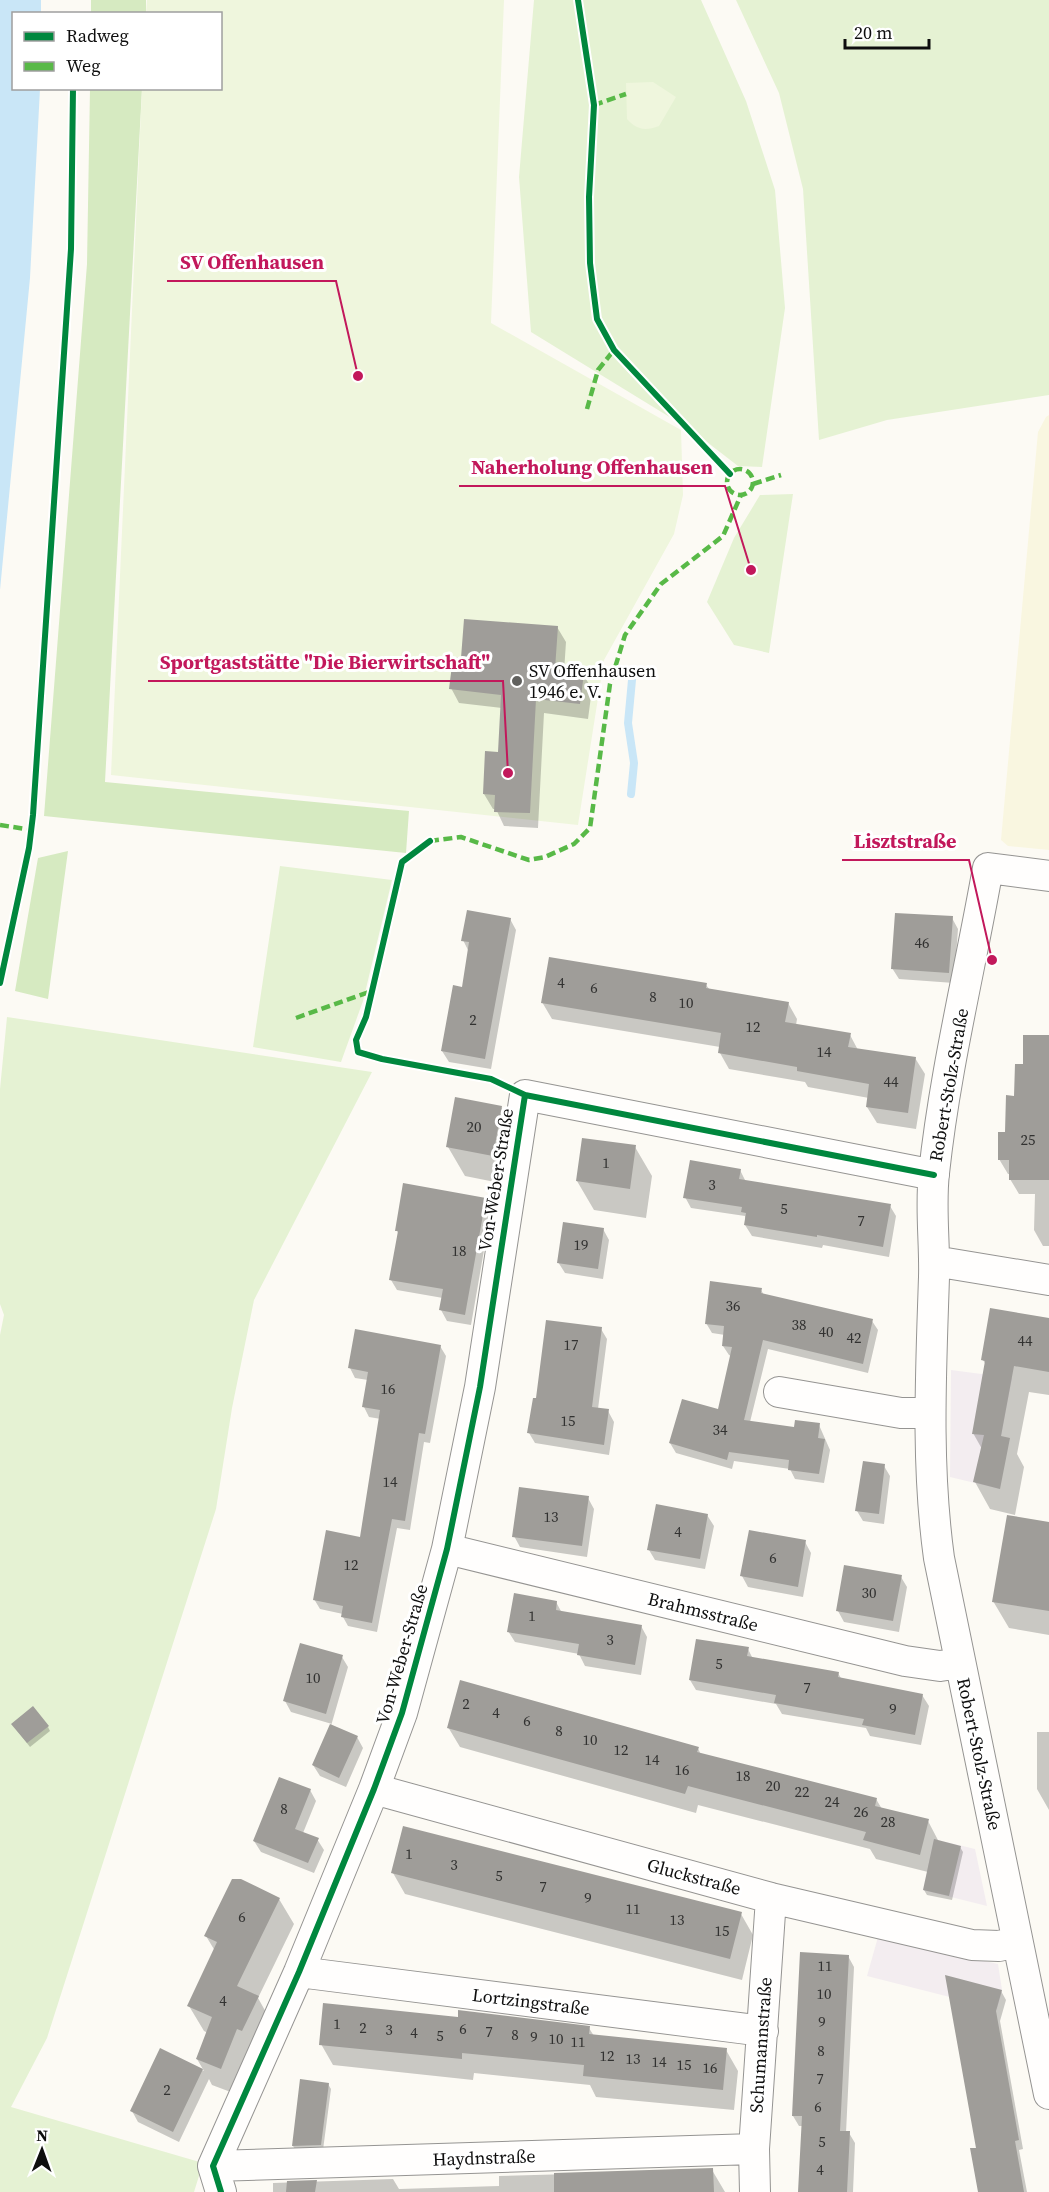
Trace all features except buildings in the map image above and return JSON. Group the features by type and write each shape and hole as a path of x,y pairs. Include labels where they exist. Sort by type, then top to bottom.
{"street":[{"name":"Robert-Stolz-Straße","path":"1049,876 988,868 944,1101 934,1175 930,1413 932,1507 939,1558 1049,2094"},
{"name":"Von-Weber-Straße","path":"217,2179 374,1789 402,1713 447,1549 480,1387 525,1095 934,1175"},
{"path":"934,1261 1049,1280"},
{"path":"779,1392 901,1413 930,1413"},
{"name":"Brahmsstraße","path":"447,1549 905,1661 940,1666 960,1663"},
{"name":"Gluckstraße","path":"374,1789 771,1898 972,1945 999,1946 1017,1942"},
{"name":"Schumannstraße","path":"755,2192 754,2149 771,1898"},
{"name":"Lortzingstraße","path":"299,1972 763,2031"},
{"name":"Haydnstraße","path":"217,2179 754,2149"}],"shaded area":[{"path":"1049,415 1049,850 1008,846 1001,840 1038,432"},
{"path":"951,1370 1012,1378 1001,1436 1000,1489 950,1477"},
{"path":"934,1839 975,1849 987,1906 923,1890"},
{"path":"878,1937 998,1964 1002,1990 997,2009 867,1976"}],"green space":[{"path":"91,0 146,0 146,12 91,12"},
{"path":"147,0 504,0 491,323 681,430 683,495 674,534 604,660 578,825 111,775 142,90 222,90 222,12 146,12"},
{"path":"534,0 701,0 746,101 775,190 785,308 762,467 738,466 694,432 531,332 519,177"},
{"path":"736,0 1049,0 1049,395 887,420 819,440 803,189 779,93"},
{"path":"653,82 676,97 659,126 650,129 642,128 627,119 626,83"},
{"path":"90,90 142,90 105,782 409,811 406,853 44,816 87,264"},
{"path":"793,494 769,653 734,645 707,602 734,538 760,495"},
{"path":"68,851 48,999 15,991 38,858"},
{"path":"280,866 392,880 363,1001 341,1062 253,1047"},
{"path":"7,1017 372,1072 254,1300 232,1408 216,1509 47,2038 11,2107 203,2163 194,2192 0,2192 0,1335 4,1315 0,1304 0,1089"}],"water":[{"path":"0,0 41,0 41,12 12,12 12,90 40,90 30,278 0,590"}],"waterway":[{"path":"631,794 634,763 628,723 632,680"}],"marked path":[{"path":"594,105 626,94"},
{"path":"587,409 598,370 614,350"},
{"path":"740,469 749,473 753,482 749,491 740,495 731,491 727,482 731,473 740,469"},
{"path":"753,484 781,475"},
{"path":"430,841 461,837 529,860 545,857 574,844 590,828 610,684 625,635 661,584 723,536 741,495"},
{"path":"0,825 32,830"},
{"path":"296,1018 372,991"}],"cycle path":[{"path":"578,0 594,105 589,197 590,263 597,319 614,350 730,474"},
{"path":"0,983 29,848 33,815 71,249 73,90"},
{"path":"430,841 402,862 366,1017 356,1040 358,1052 382,1059 491,1079 525,1095 934,1175"},
{"path":"221,2192 213,2166 299,1972 374,1789 402,1713 447,1549 480,1387 525,1095"}],"place":[{"name":"SV Offenhausen","path":"358,376"},
{"name":"Naherholung Offenhausen","path":"751,570"},
{"name":"SV Offenhausen 1946 e. V.","path":"517,681"},
{"name":"Sportgaststätte \"Die Bierwirtschaft\"","path":"508,773"},
{"name":"Lisztstraße","path":"992,960"}]}
